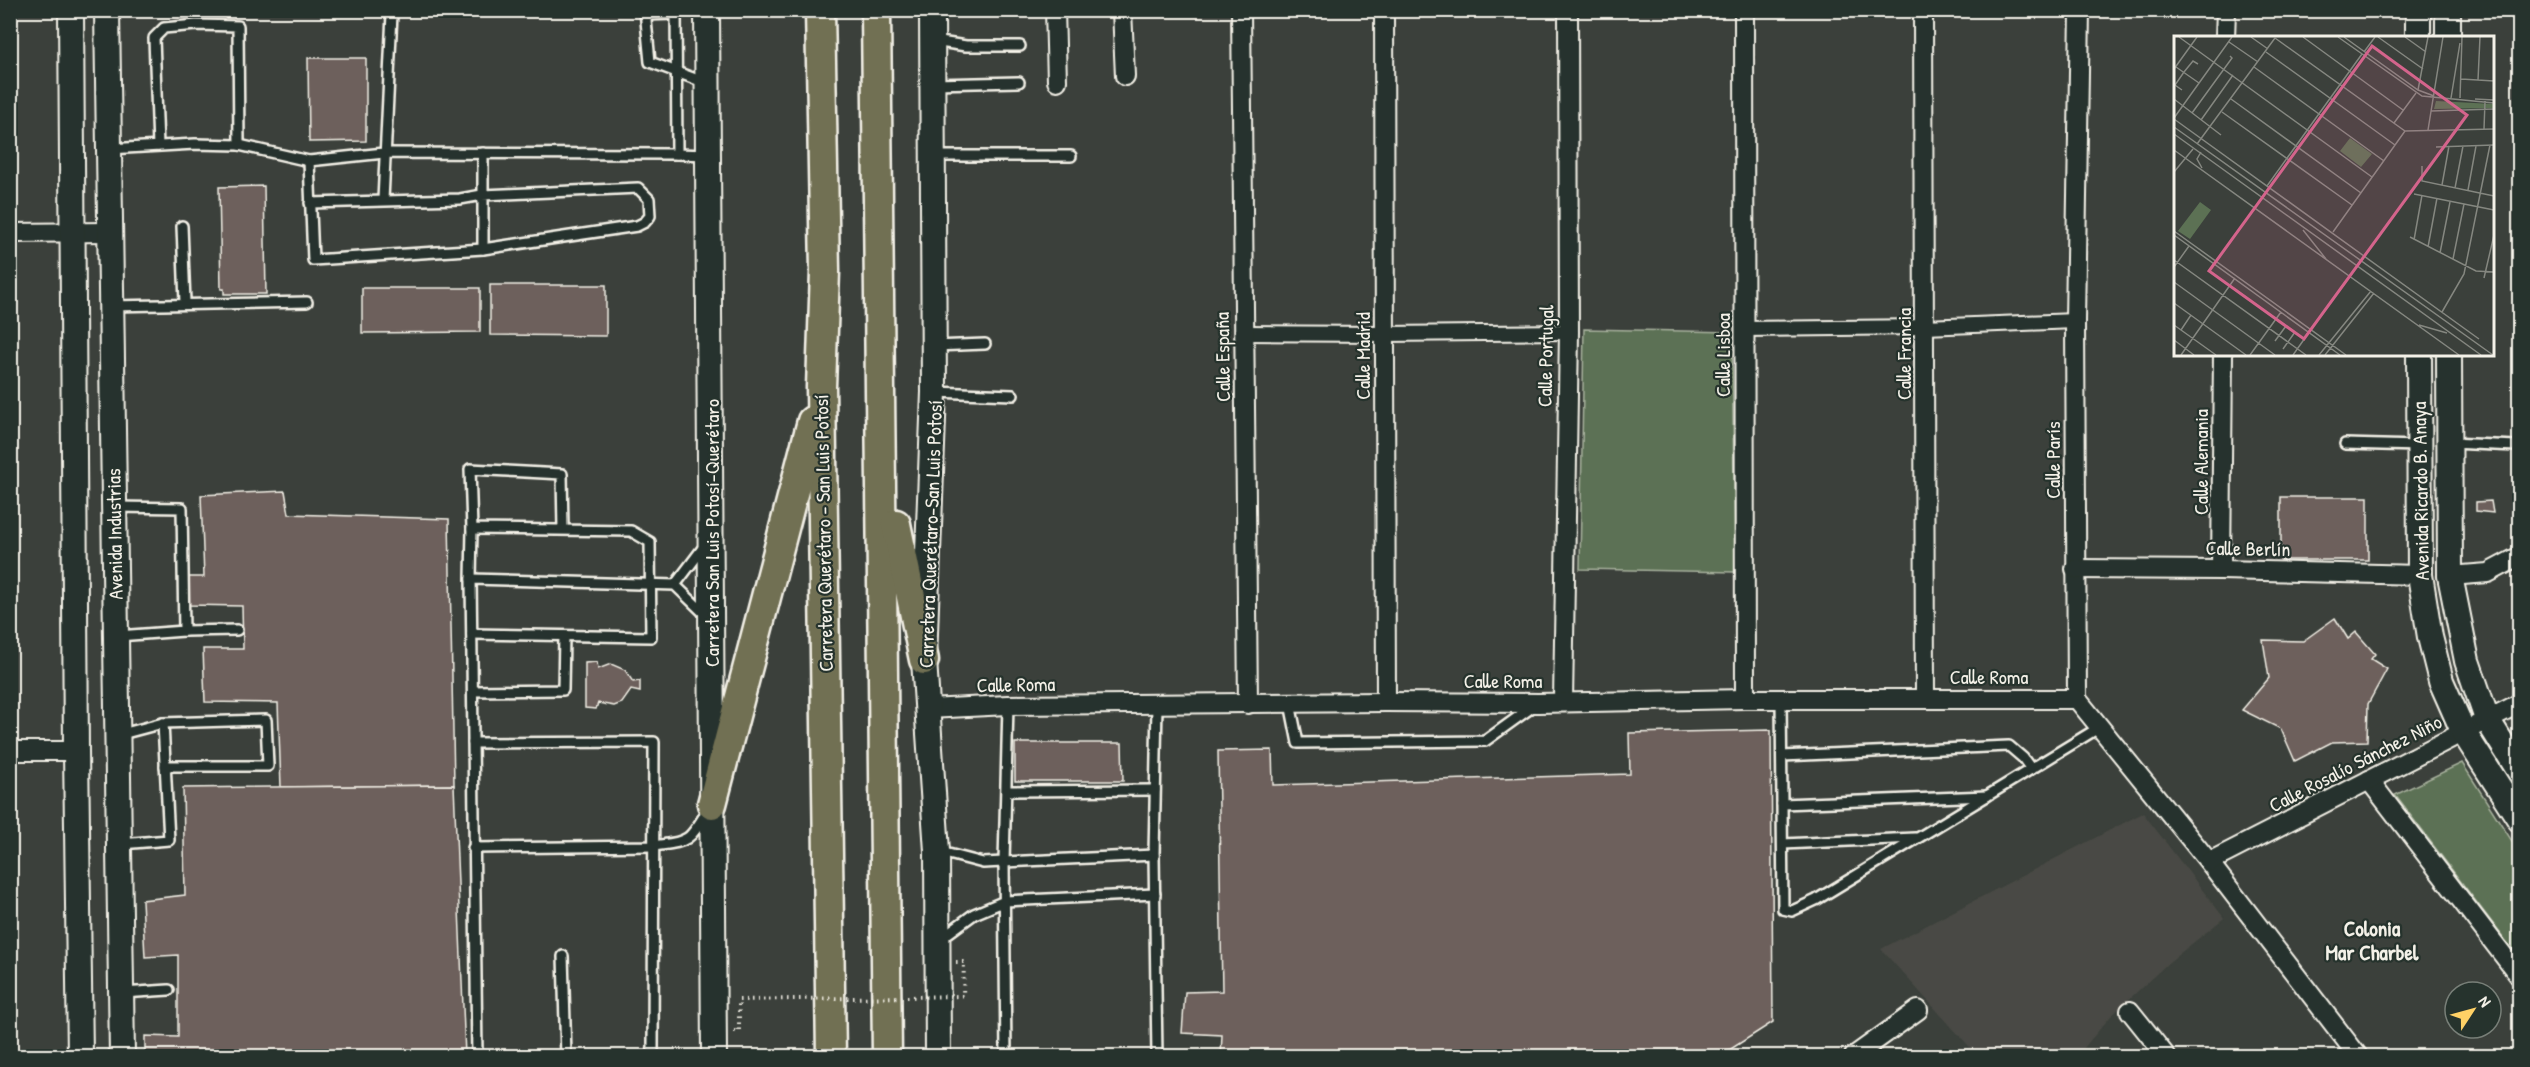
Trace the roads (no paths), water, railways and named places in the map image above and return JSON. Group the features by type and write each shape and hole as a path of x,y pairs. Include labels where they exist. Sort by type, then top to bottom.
{"highway":[{"name":"Carretera Querétaro - San Luis Potosí","path":"820,10 825,271 821,387 831,1056"},
{"path":"876,10 887,1056"},
{"path":"712,804 821,387"},
{"path":"882,458 924,660"}],"main road":[{"name":"Avenida Industrias","path":"72,10 80,1056"},
{"name":"Avenida Industrias","path":"107,10 113,507 121,844 122,1056"},
{"name":"Carretera San Luis Potosí-Querétaro","path":"707,10 714,1056"},
{"name":"Carretera Querétaro-San Luis Potosí","path":"932,10 934,392 924,660 937,851 938,1056"},
{"path":"2418,10 2418,36"},
{"path":"2448,10 2448,36"},
{"name":"Avenida Ricardo B. Anaya","path":"2419,356 2420,575 2430,636 2441,681 2464,733 2520,820"},
{"name":"Avenida Ricardo B. Anaya","path":"2449,356 2450,576 2467,661 2487,719 2520,772"}],"street":[{"path":"1055,10 1057,81"},
{"path":"1122,10 1125,76"},
{"name":"Calle España","path":"1241,10 1248,704"},
{"name":"Calle Madrid","path":"1384,10 1386,702"},
{"name":"Calle Portugal","path":"1563,702 1569,332 1568,10"},
{"name":"Calle Lisboa","path":"1743,10 1745,699"},
{"name":"Calle Francia","path":"1923,10 1925,698"},
{"name":"Calle París","path":"2078,699 2074,321 2080,10"},
{"path":"2225,36 2226,10"},
{"path":"10,233 109,232"},
{"path":"1744,329 1925,327 2074,321"},
{"path":"1244,333 1569,332"},
{"name":"Calle Alemania","path":"2221,570 2223,356"},
{"path":"2450,576 2488,573 2520,556"},
{"name":"Calle Berlín","path":"2075,569 2420,575"},
{"name":"Calle Roma","path":"928,710 1008,705 1538,703 1745,699 2078,699"},
{"path":"2078,699 2209,862 2358,1056"},
{"name":"Calle Rosalío Sánchez Niño","path":"2209,862 2520,703"},
{"path":"10,751 76,751"},
{"path":"2369,780 2520,977"},
{"path":"1864,1054 1918,1010"},
{"path":"2130,1011 2166,1056"}],"lane":[{"path":"677,154 676,71 676,12 645,13 650,62 676,71 708,84"},
{"path":"382,200 392,14"},
{"path":"158,146 154,38 164,28 196,25 238,26 238,145"},
{"path":"933,41 966,46 1020,46"},
{"path":"933,84 1019,82"},
{"path":"107,149 238,145 309,161 384,153 708,155"},
{"path":"483,153 483,249"},
{"path":"933,156 1071,156"},
{"path":"309,161 309,203 313,260 483,249 637,226 650,216 649,199 638,188 482,195 459,199 309,203"},
{"path":"182,225 185,302"},
{"path":"111,306 185,302 307,302"},
{"path":"934,346 985,344"},
{"path":"934,392 1013,395"},
{"path":"2450,443 2516,446"},
{"path":"2345,444 2419,446"},
{"path":"477,1056 470,469 562,474 563,529"},
{"path":"113,507 182,508 184,631"},
{"path":"472,529 631,531 650,542 651,637 472,634"},
{"path":"675,585 711,539"},
{"path":"471,579 675,585 711,619"},
{"path":"116,636 237,630"},
{"path":"473,691 563,690 564,636"},
{"path":"1781,699 1783,909 1792,911 1816,900 2100,727"},
{"path":"1290,704 1298,743 1485,741 1538,703"},
{"path":"1006,1056 1004,862 1008,705"},
{"path":"1157,705 1154,855 1157,1056"},
{"path":"118,735 163,723 266,720 268,766 165,766"},
{"path":"121,844 169,840 163,723"},
{"path":"473,743 654,742 653,1056"},
{"path":"1782,756 2009,746 2023,758 2031,769"},
{"path":"1007,792 1155,790"},
{"path":"1782,804 1987,796"},
{"path":"473,848 654,846 683,842 692,837 712,804"},
{"path":"1783,844 1918,838"},
{"path":"937,851 982,863 1154,855"},
{"path":"937,941 974,914 1005,901 1155,894"},
{"path":"563,956 566,1056"},
{"path":"122,993 169,990"}],"district":[{"name":"Colonia Mar Charbel","path":"2372,940"}]}
